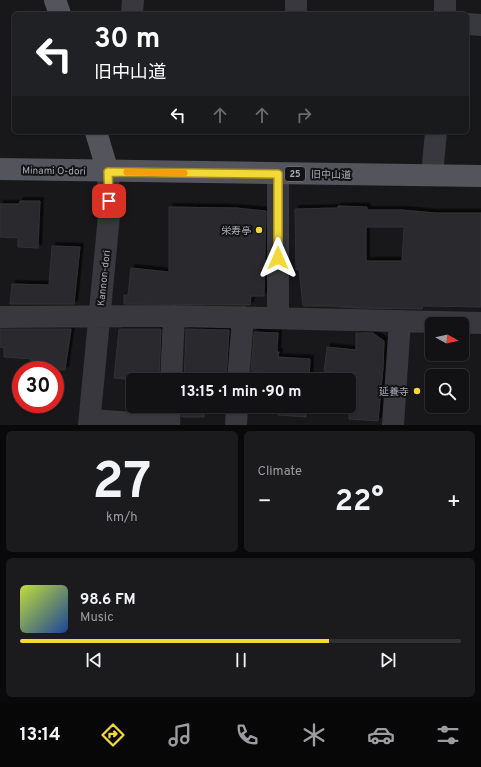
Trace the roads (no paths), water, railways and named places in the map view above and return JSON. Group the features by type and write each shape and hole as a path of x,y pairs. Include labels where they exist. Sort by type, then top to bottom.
{"main road":[{"path":"55,0 59,12"},
{"name":"Kannon-dori","path":"97,134 108,172"},
{"name":"Minami O-dori","path":"0,169 108,172"},
{"name":"旧中山道","path":"108,172 481,176"}],"street":[{"path":"132,12 133,0"},
{"path":"296,0 296,12"},
{"path":"445,0 445,12"},
{"path":"469,24 481,25"},
{"path":"432,175 436,134"},
{"name":"Kannon-dori","path":"89,422 109,216 108,172"},
{"path":"278,174 278,318"},
{"path":"0,317 100,315 481,323"},
{"path":"171,373 174,316"},
{"path":"239,373 243,317"},
{"path":"393,425 400,321"},
{"path":"169,425 170,413"},
{"path":"236,425 237,413"},
{"path":"89,422 163,425"}],"place":[{"name":"栄寿亭","path":"259,230"},
{"name":"延養寺","path":"417,391"}]}
